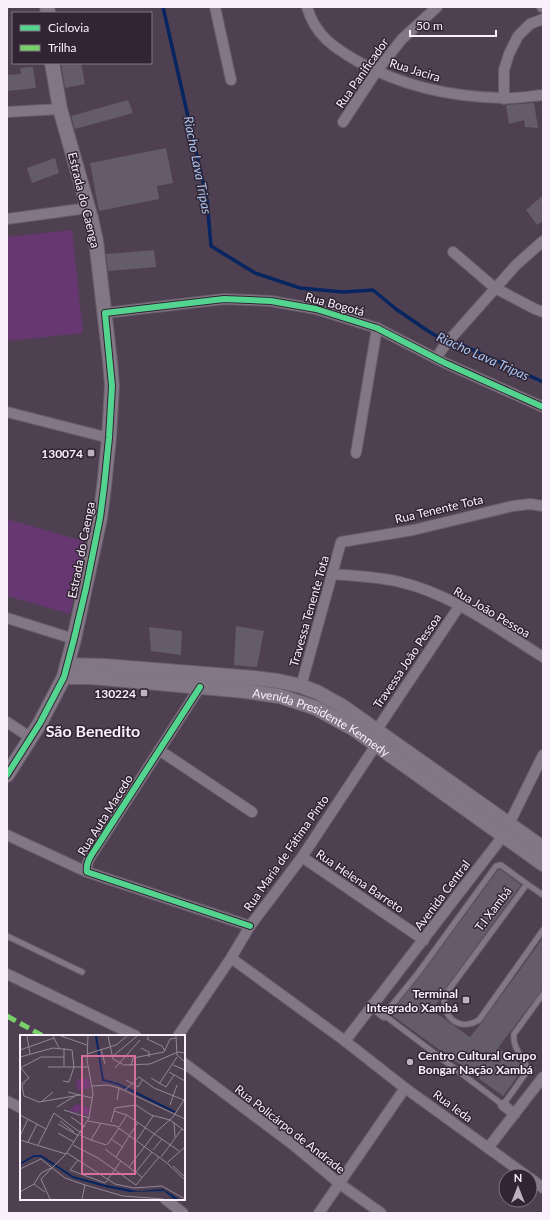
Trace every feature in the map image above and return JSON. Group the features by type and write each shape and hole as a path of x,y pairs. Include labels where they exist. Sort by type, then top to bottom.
{"main road":[{"name":"Estrada do Caenga","path":"7,775 40,723 66,671 100,518 109,438 112,386 96,241 60,109 52,64"},
{"name":"Avenida Presidente Kennedy","path":"66,671 105,666 254,678 301,686 317,692 342,706 376,731 506,830 543,864"},
{"name":"Avenida Presidente Kennedy","path":"66,671 91,677 245,691 279,696 316,708 354,729 506,830 543,848"}],"street":[{"path":"215,7 231,80"},
{"name":"Rua Panificador","path":"343,122 376,72 402,39 437,7"},
{"name":"Rua Jacira","path":"310,9 320,34 332,45 376,72 430,90 452,94 504,99 543,95"},
{"path":"504,99 504,70 509,54 518,36 530,24 543,19"},
{"path":"7,112 60,109"},
{"path":"7,219 88,208"},
{"path":"436,358 458,329 516,264 543,241"},
{"path":"453,252 495,288 543,312"},
{"name":"Rua Bogotá","path":"105,313 224,299 271,300 316,309 377,328 436,358 543,407"},
{"path":"356,453 377,328"},
{"path":"7,412 109,438"},
{"name":"Rua Tenente Tota","path":"341,542 413,530 513,506 530,504 543,506"},
{"name":"Travessa Tenente Tota","path":"301,686 341,542"},
{"name":"Rua João Pessoa","path":"332,574 368,577 400,582 425,590 460,605 543,658"},
{"name":"Travessa João Pessoa","path":"376,731 460,605"},
{"path":"7,618 74,639"},
{"name":"Rua Auta Macedo","path":"87,872 87,866 95,850 200,687"},
{"path":"7,722 31,738"},
{"name":"Rua Maria de Fátima Pinto","path":"179,1035 231,958 250,926 302,857 376,745"},
{"path":"159,750 252,812"},
{"name":"Avenida Central","path":"346,1041 506,830 543,755"},
{"name":"Rua Auta Macedo","path":"7,835 87,872 250,926"},
{"name":"Rua Helena Barreto","path":"302,857 424,940"},
{"name":"Rua Ieda","path":"231,958 346,1041 405,1088 516,1168"},
{"path":"7,974 134,1035"},
{"path":"372,1005 384,1014"},
{"name":"Rua Policárpo de Andrade","path":"185,1065 292,1144 340,1184 381,1213"},
{"path":"488,1148 543,1078"},
{"path":"319,1213 405,1088"},
{"path":"7,1101 20,1108"},
{"path":"503,1105 515,1114"},
{"path":"166,1200 183,1213"}],"lane":[{"name":"T.I Xambá","path":"384,1014 418,973 496,866 501,865 528,884 445,995 445,1009 448,1015 459,1024 473,1023 479,1020 543,930"},
{"path":"528,884 543,895"},
{"path":"7,936 82,972"},
{"path":"384,1014 503,1105 528,1070 526,1063 515,1048 513,1041 514,1034 543,994"}],"shaded area":[{"path":"72,230 83,333 7,341 7,237"},
{"path":"7,519 86,542 70,614 7,596"}],"building":[{"path":"61,64 81,64 85,84 65,88"},
{"path":"33,67 36,88 7,91 7,75 21,74 20,68"},
{"path":"128,100 133,113 75,129 71,116"},
{"path":"534,103 538,128 525,127 524,120 509,124 506,105"},
{"path":"166,148 173,183 157,186 159,199 99,211 90,163"},
{"path":"55,158 59,173 32,183 27,168"},
{"path":"543,195 543,221 537,225 526,210"},
{"path":"154,250 156,267 108,271 106,254"},
{"path":"236,626 264,631 257,667 234,665"},
{"path":"149,627 182,631 181,655 151,651"},
{"path":"500,869 521,885 442,993 441,998 432,1010 470,1037 543,938 543,988 498,1048 522,1065 523,1069 503,1096 390,1014"}],"waterway":[{"name":"Riacho Lava Tripas","path":"163,7 207,200 211,246 255,273 300,288 343,292 373,290 396,309 438,337 458,343 543,382"}],"marked path":[{"path":"7,1016 41,1035"}],"cycle path":[{"path":"7,775 40,723 64,677 86,588 100,518 109,438 112,386 105,313 224,299 271,301 316,309 377,328 445,363 543,407"},
{"path":"200,687 92,854 88,861 87,872 250,926"}],"place":[{"name":"130074","path":"91,453"},
{"name":"130224","path":"144,693"},
{"name":"Terminal Integrado Xambá","path":"466,1000"},
{"name":"Centro Cultural Grupo Bongar Nação Xambá","path":"410,1062"}],"district":[{"name":"São Benedito","path":"93,730"}]}
